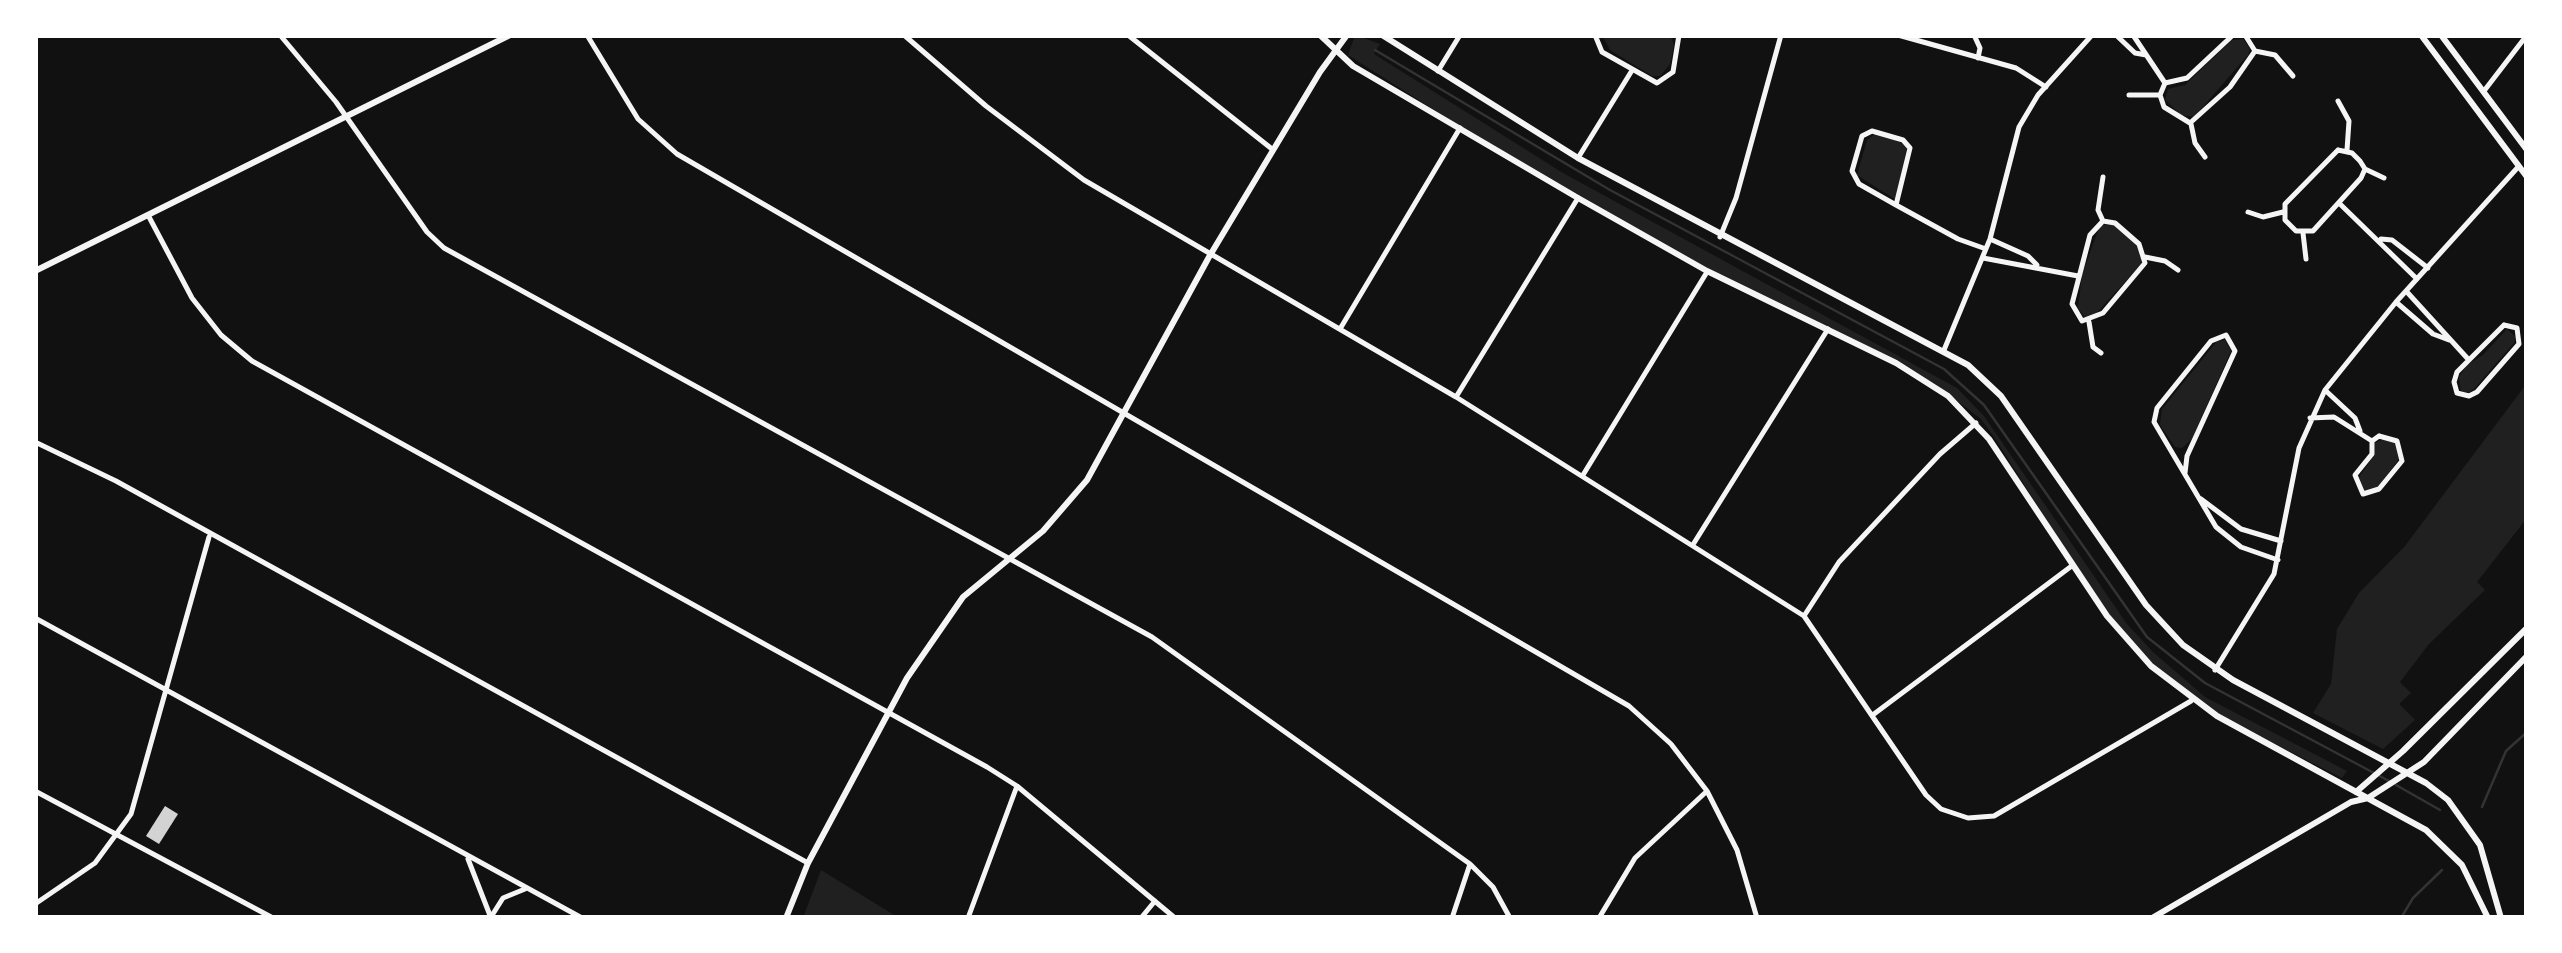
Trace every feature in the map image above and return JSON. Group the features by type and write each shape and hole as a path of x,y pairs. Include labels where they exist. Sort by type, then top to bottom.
{"street":[{"path":"280,35 346,117 426,232 453,255 1152,637 1470,864 1493,887 1510,918"},
{"path":"35,272 510,35"},
{"path":"587,35 630,107 667,147 1603,687 1657,730 1707,791 1737,850 1757,918"},
{"path":"904,35 975,97 1084,180 1209,257 1340,329 1584,474 1804,616 1926,796 1950,813 1977,818 1994,816 2191,700"},
{"path":"1128,35 1272,150"},
{"path":"1320,35 1334,51 1578,198 1708,271 1933,385 1976,423 2126,639 2191,700 2426,830 2451,852 2470,878 2488,918"},
{"path":"786,918 808,863 889,711 956,605 1074,498 1272,150 1347,35"},
{"path":"1382,35 1578,158 1720,236 1944,350 1979,374 2001,396 2146,605 2183,645 2216,670 2386,767 2438,791 2466,820 2480,845 2502,918"},
{"path":"1438,71 1460,35"},
{"path":"1595,35 1599,50 1652,82 1666,80 1674,69 1679,35"},
{"path":"1720,236 1736,198 1782,35"},
{"path":"1898,35 2016,68 2046,87"},
{"path":"1974,35 1980,48 1978,58"},
{"path":"1944,350 1990,239 2014,139 2046,87 2092,35"},
{"path":"2116,35 2135,54 2146,55"},
{"path":"2134,35 2165,83"},
{"path":"2165,83 2187,78 2232,35"},
{"path":"2245,35 2255,52"},
{"path":"2421,35 2527,176"},
{"path":"2442,35 2522,136 2527,150"},
{"path":"2484,91 2527,35"},
{"path":"2255,52 2275,55 2293,76"},
{"path":"2190,123 2230,87 2255,52"},
{"path":"1578,158 1632,70"},
{"path":"2160,95 2165,83"},
{"path":"2129,94 2160,95"},
{"path":"2160,95 2170,113 2190,123 2204,157"},
{"path":"2338,101 2349,121 2346,150"},
{"path":"1340,329 1460,128"},
{"path":"1896,205 1910,148 1903,140 1872,131 1862,136 1854,178 1896,205 1986,249"},
{"path":"2346,150 2365,169 2384,178"},
{"path":"2306,259 2303,233 2285,220 2285,204 2300,194 2331,156 2346,150"},
{"path":"2216,670 2262,599 2278,560 2295,463 2310,418 2325,390 2396,302 2519,166"},
{"path":"2303,233 2313,230 2340,204 2365,169"},
{"path":"2102,176 2098,200 2103,221"},
{"path":"1456,397 1578,198"},
{"path":"2340,204 2417,279"},
{"path":"2248,212 2264,217 2283,212"},
{"path":"148,215 192,298 222,335 252,361 889,711 1017,786 1175,918"},
{"path":"2103,221 2115,223 2127,233 2144,257 2165,261 2178,270"},
{"path":"2101,354 2093,348 2089,322 2074,312 2078,276 2090,235 2103,221"},
{"path":"1990,239 2028,256 2037,266"},
{"path":"2379,239 2392,240 2428,268"},
{"path":"2089,322 2103,314 2141,269 2144,257"},
{"path":"1983,258 2078,276"},
{"path":"1584,474 1708,271"},
{"path":"2406,291 2446,330 2449,340"},
{"path":"2396,302 2433,334 2449,340 2468,359"},
{"path":"2504,326 2520,332 2519,344 2469,396 2457,393 2454,382 2468,359 2491,342 2504,326"},
{"path":"1694,543 1828,329"},
{"path":"2185,473 2235,351 2226,335 2213,338 2155,410 2154,424 2209,518 2232,542 2278,560"},
{"path":"2325,390 2355,418 2360,431"},
{"path":"2310,418 2334,417 2372,441"},
{"path":"1804,616 1839,562 1940,454 1976,423"},
{"path":"2392,436 2404,454 2379,490 2363,494 2356,486 2355,474 2372,454 2372,441 2392,436"},
{"path":"35,442 132,489 209,536 808,863"},
{"path":"2170,450 2181,453 2193,446"},
{"path":"2200,498 2241,529 2281,541"},
{"path":"35,904 95,863 118,836 137,799 209,536"},
{"path":"1874,714 2073,565"},
{"path":"35,618 582,918"},
{"path":"2351,802 2356,792 2527,628"},
{"path":"2516,638 2527,642"},
{"path":"2152,918 2351,802 2368,798 2424,762 2527,656"},
{"path":"968,918 1017,786"},
{"path":"1599,918 1635,858 1707,791"},
{"path":"35,792 273,918"},
{"path":"467,856 491,918"},
{"path":"1452,918 1470,864"},
{"path":"491,918 503,898 528,888"},
{"path":"1141,918 1155,900"}],"shaded area":[{"path":"1355,35 1380,44 1374,54 1563,173 1957,388 1984,416 2127,624 2153,652 2205,697 2347,771 2342,778 2218,715 2181,691 2134,646 2096,598 1981,419 1934,383 1708,269 1461,127 1348,55"},
{"path":"1602,35 1670,35 1674,45 1670,64 1660,76 1652,76 1610,50"},
{"path":"2243,39 2250,49 2248,55 2194,117 2181,115 2165,100 2168,89 2185,85 2232,40"},
{"path":"1878,132 1907,146 1896,200 1857,175 1867,140"},
{"path":"2115,224 2140,249 2142,263 2094,316 2086,319 2078,308 2082,275 2100,225"},
{"path":"2507,329 2516,337 2514,343 2474,389 2468,393 2461,391 2459,377 2467,365 2483,355"},
{"path":"2225,340 2231,351 2192,439 2182,448 2175,447 2160,425 2162,409 2217,341"},
{"path":"2527,383 2527,518 2477,582 2485,590 2429,644 2400,682 2411,693 2399,704 2415,720 2383,749 2313,713 2331,684 2337,629 2359,593 2405,546"},
{"path":"2386,438 2395,443 2400,458 2377,488 2363,492 2359,477 2375,454 2375,443"},
{"path":"821,870 899,918 803,918"}],"building":[{"path":"165,806 178,814 159,844 146,836"}],"waterway":[{"path":"1375,50 1610,190 1944,369 1984,405 2147,637 2205,683 2389,781"},
{"path":"2482,807 2506,751 2527,732"},
{"path":"2396,785 2440,810"},
{"path":"2401,918 2413,898 2442,870"}]}
